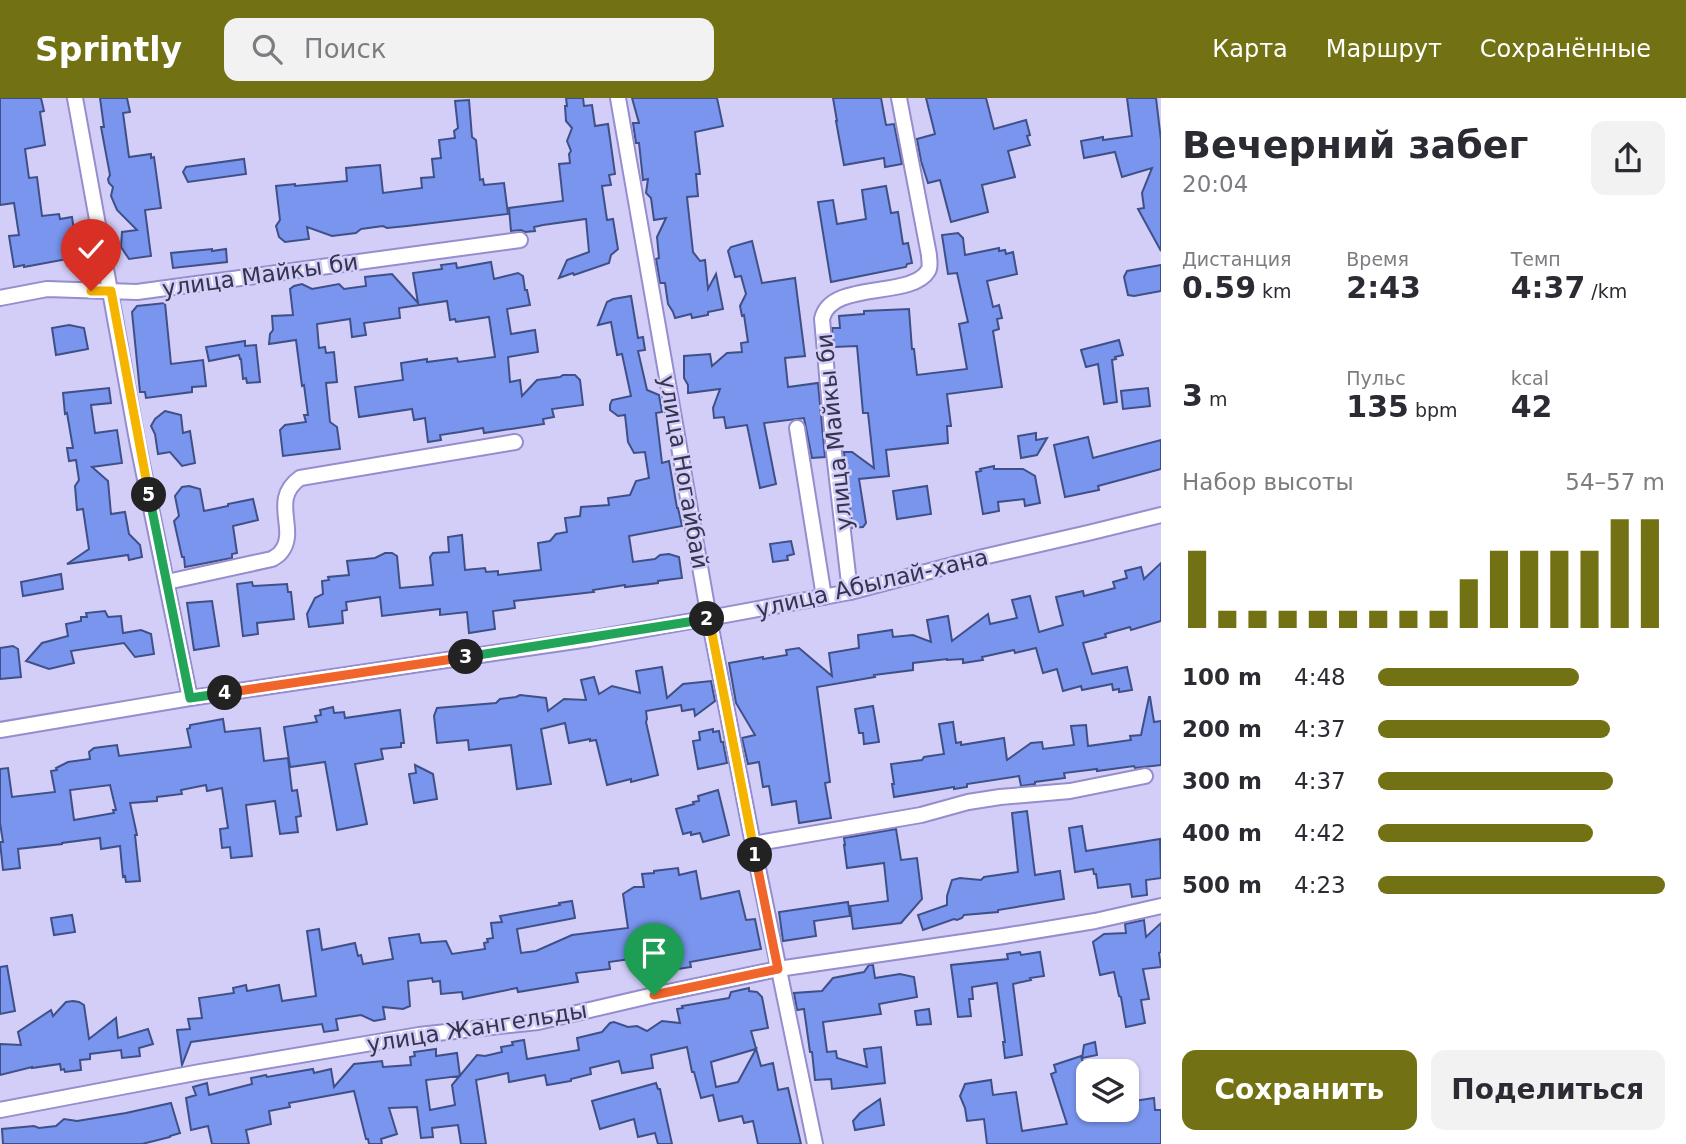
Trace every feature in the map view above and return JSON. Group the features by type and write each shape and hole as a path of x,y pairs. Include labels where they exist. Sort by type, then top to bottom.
{"street":[{"path":"75,98 137,440 190,698"},
{"name":"улица Ногайбай","path":"618,98 709,618 752,844 815,1144"},
{"name":"улица Майкы би","path":"850,592 822,319 824,311 849,295 917,281 930,268 899,98"},
{"name":"улица Майкы би","path":"0,298 47,289 137,292 520,240"},
{"path":"797,428 824,597"},
{"path":"167,582 272,559 282,552 286,540 285,496 291,484 300,478 515,442"},
{"name":"улица Абылай-хана","path":"0,730 190,698 537,647 824,597 1161,515"},
{"path":"752,844 920,815 979,800 1070,791 1145,776"},
{"name":"улица Жангельды","path":"0,1110 200,1072 419,1035 538,1022 778,969 1017,934 1161,906"}],"building":[{"path":"0,98 41,98 44,111 40,112 45,145 25,149 29,178 37,177 42,216 59,214 60,219 72,217 78,257 14,267 9,236 19,235 14,203 0,205"},
{"path":"100,98 127,98 130,112 123,113 129,157 151,154 151,158 154,157 161,208 145,210 151,256 129,259 121,247 122,232 137,230 117,210 111,196 113,187 108,179 110,175 101,127 104,127"},
{"path":"566,98 583,98 584,106 592,105 595,126 608,124 615,174 609,175 611,185 602,186 607,220 613,219 618,249 611,255 609,263 559,278 567,260 589,252 586,219 534,227 535,231 511,231 509,208 563,201 559,164 570,163 571,151 567,141 572,128 566,121"},
{"path":"632,98 717,98 723,126 695,132 700,174 696,174 698,196 687,197 693,252 700,261 705,260 708,289 716,274 723,309 708,312 708,315 692,318 691,314 675,318 668,304 665,283 660,283 656,259 659,258 657,237 666,218 654,220 651,198 646,193 648,179 643,180 639,143 636,143 633,123 639,123"},
{"path":"833,98 881,98 886,125 894,124 902,164 885,167 884,158 844,165"},
{"path":"926,98 986,98 994,129 1026,120 1030,145 1008,151 1015,177 982,185 988,212 951,222 940,180 928,183 917,139 935,134"},
{"path":"1127,98 1156,98 1161,140 1161,251 1138,209 1144,208 1142,193 1152,168 1122,177 1115,152 1084,158 1081,141 1132,136"},
{"path":"469,100 480,180 483,179 484,185 504,183 508,214 387,228 383,226 332,236 307,227 309,239 285,242 279,237 276,226 280,220 276,186 347,181 346,168 380,165 383,193 422,188 421,178 434,177 432,159 441,158 439,140 455,138 454,131 458,128 455,101"},
{"path":"244,159 246,174 188,182 183,172 186,167"},
{"path":"886,186 891,213 898,212 903,244 908,243 912,263 906,267 831,282 818,202 833,200 837,224 866,219 862,190"},
{"path":"958,233 963,238 965,255 999,248 999,251 1005,250 1006,254 1013,252 1017,274 987,281 993,307 999,305 1002,318 997,319 999,329 993,331 1002,387 947,394 951,426 947,426 948,443 886,450 889,476 859,479 866,523 863,527 852,528 844,452 852,452 874,468 868,413 863,413 857,346 834,347 832,328 840,328 839,316 864,314 864,311 909,309 917,375 967,369 959,324 968,322 957,273 948,274 942,235"},
{"path":"752,241 762,283 795,278 805,356 785,358 788,387 818,383 825,457 812,458 804,418 764,423 776,484 760,488 747,425 726,428 724,417 714,418 713,408 720,389 688,393 684,378 684,356 710,354 712,366 727,353 742,352 741,343 748,342 740,306 746,294 741,276 735,277 728,251 731,247"},
{"path":"226,249 227,262 173,268 171,253"},
{"path":"491,262 494,279 518,273 523,276 527,290 530,305 507,309 511,334 535,330 538,352 508,357 510,382 520,380 522,396 537,380 575,375 580,380 583,405 552,409 554,417 543,419 544,424 484,433 483,428 440,435 441,440 428,442 425,418 414,420 412,409 359,417 355,387 403,380 401,363 457,358 458,362 495,357 489,317 456,322 455,319 450,320 447,301 399,308 400,318 364,323 366,335 352,337 350,319 317,324 319,348 325,347 326,353 334,352 337,382 326,383 330,422 337,427 340,449 283,456 280,430 285,425 306,422 304,415 308,415 296,340 269,344 273,330 272,316 293,315 290,289 302,284 312,289 339,284 344,289 366,286 365,277 392,274 418,303 413,273 442,269 441,265 456,263 457,268"},
{"path":"1161,265 1161,291 1128,295 1124,277 1127,271"},
{"path":"631,296 638,338 643,337 645,350 638,351 647,390 659,395 662,412 656,413 662,463 669,461 682,526 629,536 633,562 669,554 679,557 682,578 514,601 515,608 493,611 495,629 469,633 467,612 440,615 440,609 382,616 380,597 346,602 347,610 342,611 343,623 309,627 307,614 315,598 323,594 322,581 329,580 328,577 349,575 347,561 392,553 397,556 400,588 433,585 430,557 433,553 449,552 448,537 462,535 465,570 485,568 486,572 498,571 498,575 541,570 538,543 550,541 556,534 567,532 565,518 580,516 581,507 609,505 608,498 630,495 636,481 649,478 645,452 634,453 628,442 625,415 618,416 610,410 612,400 631,396 622,354 617,355 611,322 598,325 607,302"},
{"path":"165,303 171,364 203,360 206,386 192,387 192,392 146,398 145,392 140,392 132,312 137,306"},
{"path":"69,325 84,328 88,349 56,355 52,328"},
{"path":"1119,340 1123,355 1112,360 1117,402 1104,404 1098,364 1086,367 1081,350"},
{"path":"245,341 245,346 256,345 260,382 247,383 246,378 243,379 239,355 209,361 206,347"},
{"path":"109,388 111,403 91,405 95,433 117,430 122,463 92,467 108,481 111,514 125,512 129,534 140,545 142,557 129,560 128,555 67,564 89,549 83,509 77,510 75,486 79,480 76,460 69,461 67,448 73,448 63,393"},
{"path":"1148,388 1150,406 1123,409 1121,391"},
{"path":"165,411 181,415 183,433 190,431 195,463 182,466 170,452 158,454 151,426"},
{"path":"1036,433 1036,440 1047,438 1037,455 1021,458 1018,436"},
{"path":"1088,437 1093,458 1161,440 1161,469 1098,486 1099,490 1065,497 1054,445"},
{"path":"994,466 994,469 1023,469 1035,476 1040,503 1025,506 1024,499 998,502 999,511 983,514 976,472"},
{"path":"927,486 931,514 897,519 893,491"},
{"path":"182,487 200,489 204,511 253,499 258,520 233,526 237,553 232,554 232,558 185,567 174,521 179,516 175,496"},
{"path":"791,541 794,554 787,556 788,560 773,562 770,544"},
{"path":"1161,563 1161,621 1105,634 1106,637 1083,643 1092,674 1127,667 1132,690 1119,692 1119,689 1113,690 1112,684 1082,690 1081,686 1063,691 1057,669 1043,673 1036,648 1015,653 1014,650 963,663 963,659 947,659 913,663 913,670 817,687 830,782 825,783 831,818 799,823 796,801 772,805 769,786 763,787 759,762 748,764 742,738 755,735 736,703 729,663 787,655 786,650 799,648 832,676 829,653 859,648 858,635 892,630 893,637 913,635 931,642 927,620 948,616 952,641 988,614 990,624 1017,618 1012,600 1030,596 1039,632 1063,625 1056,597 1083,591 1084,596 1115,588 1113,582 1127,578 1125,571 1141,567 1144,579"},
{"path":"61,574 63,589 23,596 21,582"},
{"path":"252,582 253,586 287,584 288,592 291,592 294,619 257,623 258,634 243,636 237,584"},
{"path":"212,601 219,646 194,650 187,603"},
{"path":"105,611 108,617 121,616 123,633 141,630 151,634 154,654 135,657 124,643 71,651 74,663 49,669 26,661 42,643 68,636 66,624 81,621 81,617 87,617 86,613"},
{"path":"13,646 18,649 21,677 0,679 0,648"},
{"path":"662,667 667,698 683,684 711,681 715,701 695,716 694,709 682,711 681,705 646,711 658,775 607,785 596,740 569,743 565,723 541,729 551,784 517,789 511,745 469,750 468,740 437,743 434,716 437,708 496,703 500,699 520,695 546,698 548,711 564,699 586,700 581,680 594,677 599,694 612,686 640,693 636,671"},
{"path":"1149,697 1154,722 1161,721 1161,765 1064,773 1065,778 1021,786 1019,776 967,784 967,787 894,797 891,764 944,754 939,724 953,722 956,743 961,742 961,745 1004,738 1007,760 1031,743 1042,742 1043,749 1074,745 1071,726 1086,725 1088,746 1131,740 1130,736 1141,735"},
{"path":"873,706 879,742 864,744 863,733 859,733 855,709"},
{"path":"333,707 334,713 344,712 345,718 400,710 404,743 401,743 401,747 381,749 383,759 355,764 367,824 337,830 325,762 290,767 284,727 317,722 315,716 321,715 320,710"},
{"path":"223,719 225,732 260,728 264,761 288,758 292,791 297,790 301,816 296,817 298,832 280,834 275,801 246,805 252,856 231,858 230,847 222,848 220,829 228,828 222,788 207,791 206,785 181,790 182,794 157,797 157,801 130,803 137,835 140,881 126,882 125,876 123,877 120,846 101,849 100,838 18,849 20,868 3,870 0,842 3,842 0,823 0,769 8,768 12,797 55,792 51,771 68,762 90,759 89,752 94,748 117,745 119,756 191,747 187,729 190,725","holes":["110,785 116,810 113,810 114,813 74,820 70,790"]},
{"path":"713,729 713,732 719,731 727,763 698,769 693,741 700,740 699,732"},
{"path":"415,765 433,774 437,799 414,803 409,774 416,773"},
{"path":"718,790 729,835 703,842 700,833 683,834 676,809 694,804 693,802 699,801 698,796"},
{"path":"1027,811 1035,875 1060,871 1064,899 998,912 964,915 957,920 923,930 918,915 947,905 952,880 981,880 984,877 1018,872 1012,813"},
{"path":"1082,826 1086,851 1160,839 1161,878 1146,880 1147,895 1132,897 1130,884 1098,888 1093,869 1075,872 1069,828"},
{"path":"896,829 901,860 917,858 922,899 901,923 853,929 850,906 888,901 884,863 847,868 844,838"},
{"path":"678,868 679,875 696,871 701,899 739,891 746,920 755,919 761,949 690,962 691,967 639,975 637,958 609,962 610,969 576,973 578,982 518,992 517,988 463,999 462,992 441,994 440,981 433,982 432,978 408,981 410,1006 403,1009 383,1007 385,1019 374,1021 361,1015 336,1019 338,1030 324,1032 322,1024 191,1042 182,1065 177,1030 190,1029 188,1019 202,1018 199,998 234,993 233,988 246,985 247,991 279,985 282,1001 316,996 307,931 319,929 322,950 355,943 363,964 393,959 389,938 419,934 421,943 446,941 452,954 485,949 484,943 493,938 491,923 502,922 500,916 572,901 575,918 517,929 521,953 536,951 572,935 628,928 623,894 634,887 644,887 642,874"},
{"path":"848,902 850,916 814,921 816,936 783,941 779,912"},
{"path":"72,915 75,932 54,935 51,918"},
{"path":"1144,920 1146,937 1161,923 1161,967 1143,969 1149,999 1141,1000 1145,1023 1126,1027 1114,972 1100,975 1093,942 1104,934 1126,933 1125,924"},
{"path":"1020,952 1021,955 1040,952 1044,976 1013,984 1022,1055 1005,1058 997,983 972,987 973,999 969,999 971,1016 958,1017 951,965 1008,959 1007,954"},
{"path":"869,965 873,965 875,978 900,974 914,977 917,997 879,1004 881,1014 823,1022 827,1052 836,1051 837,1058 867,1067 864,1049 881,1047 885,1083 832,1089 831,1079 815,1080 804,1009 797,1010 794,993 822,991 833,978 864,972"},
{"path":"7,966 15,1011 0,1014 0,967"},
{"path":"749,988 749,991 757,992 762,997 768,1028 751,1031 761,1066 773,1063 778,1090 788,1088 801,1144 758,1144 753,1121 744,1123 742,1116 719,1121 713,1095 701,1098 687,1047 651,1055 653,1068 622,1073 619,1061 590,1068 591,1074 571,1081 547,1085 545,1075 509,1082 508,1073 476,1080 486,1144 461,1144 458,1125 432,1128 433,1137 421,1138 417,1107 389,1108 397,1134 381,1139 382,1144 369,1144 354,1091 289,1103 290,1107 269,1111 271,1124 246,1130 249,1144 212,1144 208,1126 191,1130 186,1098 196,1095 193,1087 207,1083 209,1095 252,1084 251,1078 331,1069 334,1087 354,1064 382,1061 383,1067 411,1065 410,1057 415,1056 414,1052 436,1049 436,1056 457,1053 460,1075 477,1055 502,1052 501,1047 513,1045 512,1042 524,1040 527,1059 579,1050 577,1038 602,1032 610,1023 637,1026 647,1031 662,1021 680,1023 677,1009 683,1008 682,1006 729,998 731,992","holes":["756,1049 738,1082 716,1087 711,1062","459,1076 452,1085 455,1105 430,1110 426,1080"]},
{"path":"73,1001 84,1005 89,1039 116,1018 118,1038 148,1029 153,1044 139,1048 140,1056 122,1058 121,1050 90,1054 90,1059 80,1060 81,1070 65,1072 64,1069 61,1070 60,1064 0,1075 0,1044 21,1045 18,1032 51,1010 53,1016 66,1002"},
{"path":"929,1009 931,1024 917,1025 915,1011"},
{"path":"1095,1042 1097,1055 1082,1058 1084,1045"},
{"path":"1081,1056 1082,1059 1076,1059 1076,1122 1139,1122 1139,1100 1154,1098 1155,1110 1161,1110 1161,1144 987,1144 984,1119 967,1121 960,1096 965,1084 991,1080 993,1095 1016,1092 1022,1131 1067,1124 1051,1074 1056,1072 1054,1065"},
{"path":"656,1083 660,1089 672,1144 658,1144 655,1133 638,1137 634,1119 600,1129 592,1101"},
{"path":"880,1099 884,1125 855,1130 853,1121"},
{"path":"171,1103 180,1133 142,1144 3,1144 2,1129 56,1126 64,1119 77,1121"}],"route":[{"path":"91,291 111,291 137,440 190,698 589,639 709,618 778,969 654,995"}]}
